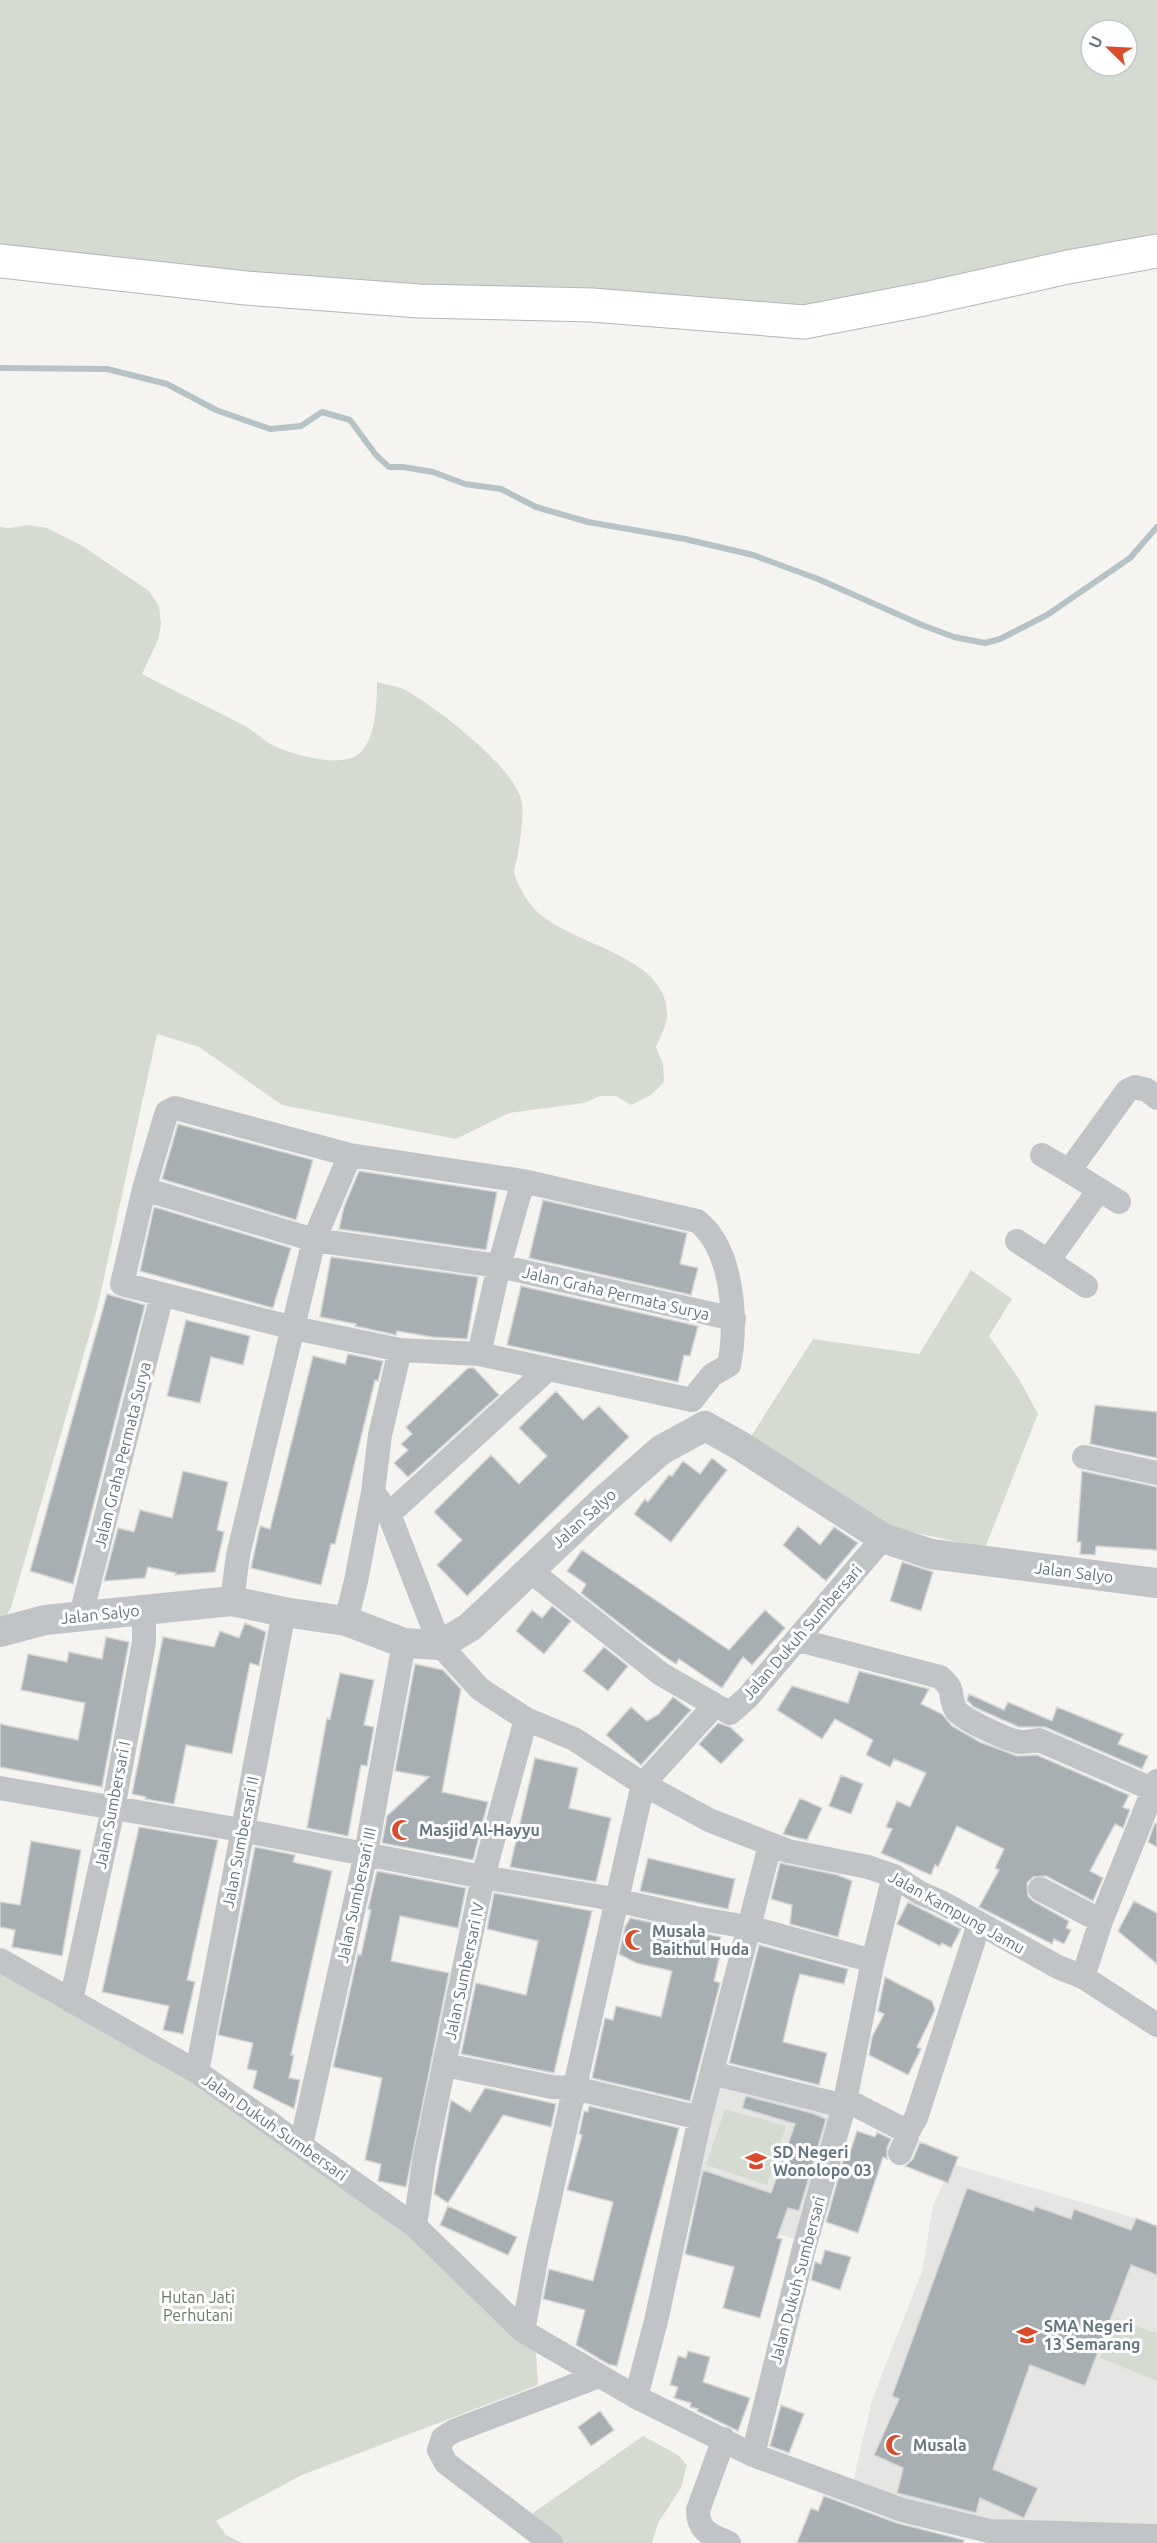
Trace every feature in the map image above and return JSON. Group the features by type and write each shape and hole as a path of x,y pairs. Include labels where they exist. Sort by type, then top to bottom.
{"main road":[{"path":"0,261 246,288 419,302 592,305 804,322 924,299 1068,267 1157,251"}],"street":[{"path":"1069,1171 1127,1091 1135,1087 1147,1090 1157,1098"},
{"name":"Jalan Graha Permata Surya","path":"175,1108 350,1155 524,1181 697,1221 709,1230 721,1250 734,1319 734,1340 729,1365 712,1376 698,1413 547,1370 479,1354 400,1350 294,1328 122,1284 144,1189 167,1112 175,1108"},
{"path":"232,1590 314,1240 350,1155"},
{"path":"1042,1155 1109,1196 1048,1261"},
{"name":"Jalan Graha Permata Surya","path":"479,1354 499,1266 524,1181"},
{"name":"Jalan Graha Permata Surya","path":"144,1189 314,1240 499,1266 734,1319"},
{"path":"1017,1241 1086,1286"},
{"name":"Jalan Graha Permata Surya","path":"81,1615 162,1295"},
{"path":"345,1621 356,1581 374,1492 380,1435 400,1350"},
{"path":"389,1514 547,1370"},
{"name":"Jalan Salyo","path":"1,1635 45,1620 144,1609 232,1590 284,1612 345,1621 404,1643 440,1645 470,1627 698,1413 739,1445 884,1538 932,1554 1157,1583"},
{"path":"1084,1457 1157,1473"},
{"path":"374,1492 389,1514 440,1645"},
{"name":"Jalan Dukuh Sumbersari","path":"715,1705 730,1713 748,1697 884,1538"},
{"path":"524,2331 537,2255 643,1784 715,1705 661,1674 529,1570"},
{"name":"Jalan Sumbersari I","path":"71,2001 113,1809 144,1642 144,1609"},
{"name":"Jalan Sumbersari II","path":"197,2072 284,1612"},
{"path":"798,1640 940,1677 951,1687 955,1709 960,1716 970,1722 1019,1742 1039,1740 1155,1785 1101,1920 1083,1977"},
{"name":"Jalan Sumbersari III","path":"301,2145 366,1853 404,1643"},
{"name":"Jalan Kampung Jamu","path":"440,1645 480,1689 526,1719 574,1738 643,1784 710,1820 788,1851 868,1867 894,1876 1058,1967 1083,1977 1157,2025"},
{"name":"Jalan Sumbersari IV","path":"415,2226 424,2162 483,1877 526,1719"},
{"path":"0,1788 617,1900 695,1918 748,1927 873,1961"},
{"path":"636,2397 656,2321 700,2118 770,1845"},
{"name":"Jalan Dukuh Sumbersari","path":"753,2455 804,2248 845,2103 873,1961 894,1876"},
{"path":"1040,1889 1101,1920"},
{"path":"711,2073 845,2103 908,2133 980,1924"},
{"name":"Jalan Dukuh Sumbersari","path":"0,1960 197,2072 415,2226 524,2331 636,2397 753,2455 902,2510 989,2531 1157,2535"},
{"path":"445,2066 552,2087 574,2088 700,2118"},
{"path":"551,2543 446,2463 439,2450 443,2438 454,2431 599,2376"},
{"path":"724,2439 698,2510 698,2520 701,2528 707,2534 729,2543"}],"shaded area":[{"name":"SD Negeri Wonolopo 03","path":"716,2076 830,2108 830,2118 794,2239 685,2204"},
{"name":"SMA Negeri 13 Semarang","path":"952,2164 1157,2226 1157,2524 980,2523 852,2486 872,2400 922,2271 933,2206"}],"green space":[{"path":"0,0 1157,0 1157,239 803,310 420,290 0,249"},
{"path":"28,525 47,528 81,545 149,591 159,606 161,624 158,640 142,674 245,726 276,747 306,757 330,760 352,758 360,753 372,729 376,709 377,682 407,691 456,725 492,758 507,774 517,790 522,804 522,829 514,872 528,901 543,916 562,929 608,950 649,975 662,992 667,1017 656,1047 663,1064 664,1082 651,1095 631,1105 616,1096 600,1096 584,1103 509,1113 456,1139 282,1105 199,1047 157,1034 98,1305 11,1608 0,1626 0,527"},
{"path":"971,1270 1012,1299 989,1336 1019,1379 1038,1414 985,1548 880,1525 748,1441 813,1339 919,1354"},
{"name":"Hutan Jati Perhutani","path":"0,1972 274,2110 535,2334 538,2385 302,2475 216,2521 226,2535 242,2543 0,2543"},
{"path":"725,2109 786,2126 767,2185 706,2165"},
{"path":"1116,2318 1157,2334 1157,2381 1100,2358"},
{"path":"643,2436 678,2455 687,2465 681,2488 658,2523 652,2543 541,2543 533,2513"}],"building":[{"path":"178,1124 313,1160 296,1220 162,1179"},
{"path":"359,1171 497,1192 486,1250 339,1229 344,1207"},
{"path":"543,1200 687,1233 680,1264 698,1268 691,1295 529,1258"},
{"path":"154,1207 291,1248 273,1308 140,1271"},
{"path":"331,1257 478,1277 467,1339 432,1337 397,1331 396,1335 320,1317"},
{"path":"521,1286 698,1326 690,1356 684,1355 678,1382 507,1345"},
{"path":"107,1294 145,1305 73,1584 30,1571"},
{"path":"186,1320 250,1336 243,1365 211,1357 200,1403 167,1396"},
{"path":"348,1354 383,1361 378,1381 375,1380 335,1544 331,1544 321,1585 251,1568 260,1526 270,1529 313,1356 345,1364"},
{"path":"468,1368 474,1368 499,1395 408,1477 394,1463 408,1450 401,1444 412,1434 406,1427"},
{"path":"556,1391 583,1420 599,1406 629,1437 467,1596 437,1565 462,1540 434,1512 491,1455 519,1484 547,1456 519,1428"},
{"path":"1095,1405 1157,1412 1157,1458 1090,1444"},
{"path":"712,1458 727,1470 671,1542 634,1514 645,1499 648,1502 683,1461 700,1474"},
{"path":"183,1471 228,1482 217,1530 224,1532 215,1572 175,1575 176,1573 148,1567 145,1578 104,1581 118,1528 134,1532 140,1510 172,1518"},
{"path":"1082,1471 1157,1487 1157,1550 1096,1546 1095,1555 1080,1554 1081,1542 1077,1542"},
{"path":"798,1526 820,1545 834,1527 858,1543 826,1581 783,1545"},
{"path":"582,1550 729,1650 765,1610 785,1628 752,1665 743,1657 722,1688 679,1659 676,1664 646,1644 581,1593 586,1584 567,1571"},
{"path":"902,1562 933,1572 921,1611 890,1601"},
{"path":"552,1606 571,1621 544,1654 516,1631 532,1610 542,1618"},
{"path":"245,1623 266,1632 259,1666 250,1663 232,1754 186,1745 174,1804 145,1799 146,1797 132,1794 163,1637 214,1647 220,1631 239,1638"},
{"path":"106,1637 129,1642 102,1787 0,1767 0,1724 78,1740 85,1703 21,1690 28,1654 67,1662 69,1652 102,1659"},
{"path":"604,1647 628,1666 608,1691 583,1671"},
{"path":"415,1664 443,1670 461,1689 442,1792 488,1802 473,1860 382,1843 387,1816 429,1777 395,1771"},
{"path":"859,1671 929,1689 921,1704 942,1714 952,1726 980,1742 1017,1756 1037,1755 1129,1795 1123,1807 1130,1810 1123,1828 1115,1824 1090,1871 1103,1878 1093,1901 1046,1876 1033,1877 1027,1883 1028,1896 1033,1901 1069,1921 1066,1928 1071,1930 1064,1944 1054,1939 1052,1944 979,1907 999,1870 995,1868 1004,1849 957,1826 938,1867 935,1865 931,1875 881,1853 892,1829 886,1827 897,1801 910,1807 926,1773 894,1759 890,1767 866,1755 873,1740 835,1719 822,1739 777,1710 792,1686 848,1703"},
{"path":"340,1673 374,1680 364,1725 374,1727 367,1766 361,1765 348,1836 307,1828 327,1718 330,1719"},
{"path":"969,1694 1004,1710 1008,1702 1052,1721 1057,1707 1123,1734 1118,1744 1148,1756 1142,1769 1045,1727 1019,1727 974,1707 967,1700"},
{"path":"673,1697 691,1710 641,1765 606,1735 631,1707 647,1721 659,1714"},
{"path":"718,1723 730,1727 744,1740 721,1764 699,1744"},
{"path":"535,1758 578,1768 569,1808 611,1818 596,1882 510,1867"},
{"path":"841,1775 863,1784 851,1814 829,1806"},
{"path":"800,1798 822,1808 807,1840 783,1834"},
{"path":"1155,1823 1157,1824 1157,1847 1148,1842"},
{"path":"139,1827 218,1840 187,1980 195,1982 183,2034 163,2030 169,2006 102,1992"},
{"path":"31,1841 81,1850 62,1956 12,1947 15,1930 0,1927 0,1902 20,1905"},
{"path":"255,1847 295,1855 293,1862 332,1871 291,2055 294,2055 289,2078 300,2080 294,2109 253,2088 257,2071 247,2069 253,2043 218,2035"},
{"path":"648,1858 735,1879 728,1909 640,1891"},
{"path":"780,1863 838,1875 852,1881 838,1937 790,1924 792,1905 771,1899"},
{"path":"377,1871 466,1888 458,1928 400,1916 391,1961 449,1973 406,2187 378,2181 381,2164 365,2160 382,2078 333,2067 358,1954 361,1955"},
{"path":"494,1893 592,1911 554,2073 461,2054 476,1983 526,1995 538,1941 487,1929"},
{"path":"1134,1901 1157,1913 1157,1964 1118,1931"},
{"path":"908,1902 961,1929 951,1948 942,1943 940,1946 897,1924"},
{"path":"630,1918 721,1937 720,1942 723,1942 714,1981 720,1983 690,2101 592,2078 605,2018 613,2020 616,2006 661,2017 672,1971 636,1963 619,1954 625,1927"},
{"path":"759,1945 848,1969 844,1984 800,1974 794,1995 783,2042 827,2053 819,2085 729,2063"},
{"path":"885,1977 932,2001 935,2010 917,2047 921,2049 908,2075 869,2055 872,2037 884,2014 878,2011"},
{"path":"485,2088 556,2104 551,2127 503,2115 448,2203 434,2194 451,2100 470,2112"},
{"path":"746,2096 812,2113 826,2119 799,2211 788,2208 777,2238 782,2239 760,2318 723,2308 734,2267 685,2254 703,2170 771,2193 795,2124 742,2108"},
{"path":"589,2106 679,2128 617,2366 608,2364 576,2345 585,2310 543,2299 549,2269 593,2281 613,2202 567,2190 582,2135 579,2134 584,2111 588,2112"},
{"path":"857,2131 875,2137 877,2132 891,2139 887,2148 887,2159 883,2157 858,2233 826,2222 845,2154 849,2155"},
{"path":"920,2142 958,2157 948,2183 905,2166 913,2159"},
{"path":"967,2188 1033,2211 1035,2206 1071,2219 1074,2209 1131,2230 1136,2218 1157,2226 1157,2275 1131,2265 1085,2386 1030,2365 993,2469 1038,2488 1024,2518 980,2498 976,2513 897,2493 903,2468 874,2455 899,2399 892,2396"},
{"path":"448,2206 517,2237 508,2255 440,2225"},
{"path":"825,2250 851,2257 840,2290 811,2280 815,2262 821,2264"},
{"path":"688,2351 710,2357 703,2382 750,2398 738,2431 690,2407 691,2403 674,2398 678,2387 670,2385 678,2356 686,2358"},
{"path":"781,2405 804,2414 789,2453 770,2446"},
{"path":"600,2411 614,2430 591,2446 578,2427"},
{"path":"824,2496 897,2523 964,2540 963,2543 797,2543 811,2508 818,2511"}],"waterway":[{"path":"0,368 107,369 167,384 216,410 270,429 301,426 322,412 350,420 376,455 389,467 433,472 465,484 501,489 536,507 588,522 685,539 753,555 818,579 922,625 954,637 985,643 1000,639 1047,615 1130,558 1157,527"}],"place":[{"name":"Masjid Al-Hayyu","path":"402,1830"},
{"name":"Musala Baithul Huda","path":"635,1940"},
{"name":"SD Negeri Wonolopo 03","path":"756,2161"},
{"name":"SMA Negeri 13 Semarang","path":"1027,2335"},
{"name":"Musala","path":"896,2445"}]}
